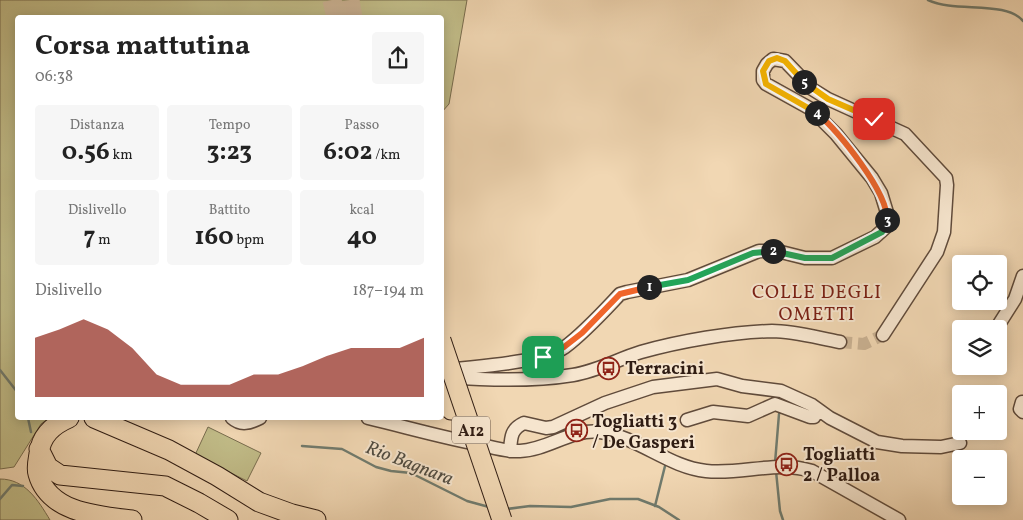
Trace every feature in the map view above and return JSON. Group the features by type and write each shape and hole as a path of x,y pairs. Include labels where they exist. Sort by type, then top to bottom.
{"highway":[{"name":"A12","path":"444,349 502,520"},
{"name":"A12","path":"444,389 489,520"},
{"path":"66,420 50,429 43,439 40,449 37,472 45,491 62,505 99,518 132,520"},
{"path":"99,420 169,450 259,502 292,514 316,520"},
{"path":"40,449 48,467 60,475 165,486 200,502 228,520"}],"street":[{"path":"444,371 531,359 555,352 582,333 620,294 688,280 759,251 777,251 805,258 832,258 882,232 888,216 884,200 876,184 836,134 811,109 766,84 763,71 769,61 777,58 785,61 807,84 828,99 905,134 946,178 948,185 944,232 937,252 883,335"},
{"path":"1002,320 1015,300 1023,276"},
{"path":"444,376 478,379 549,378 575,375 608,366 640,352 687,342 773,331 840,342"},
{"path":"510,451 512,435 516,427 524,423 546,428 553,427 604,403 662,386 722,379 742,386 781,391 877,442 902,446 941,447 960,443"},
{"path":"687,420 713,412 748,416 775,404 810,417 814,416 818,410"},
{"path":"235,420 245,423 254,420"},
{"path":"376,420 458,441 510,451 533,449 576,434 598,432 617,435 692,469 716,472 775,466 803,468 812,471 899,520"}],"shaded area":[{"path":"0,0 467,0 449,104 444,110 444,15 15,15 15,420 46,420 41,424 14,467 0,469"},
{"path":"208,427 261,453 247,481 195,455"},
{"path":"0,479 9,480 24,487 41,505 50,520 0,520"}],"waterway":[{"path":"928,0 952,6 1005,11 1023,21"},
{"path":"0,370 15,389"},
{"path":"775,463 779,414"},
{"path":"28,420 31,432"},
{"name":"Rio Bagnara","path":"302,446 342,449 376,467 411,473 467,501 489,507"},
{"path":"655,506 665,466"},
{"path":"776,471 780,511 783,520"},
{"name":"Rio Bagnara","path":"0,499 12,485 23,486"},
{"name":"Rio Bagnara","path":"507,509 530,506 571,507 610,499 638,499 659,507 679,520"}],"tunnel":[{"path":"332,0 335,15"},
{"path":"350,0 352,15"},
{"path":"840,342 864,344 883,335"}],"place":[{"name":"Terracini","path":"609,368"},
{"name":"Togliatti 3 / De Gasperi","path":"576,431"},
{"name":"Togliatti 2 / Palloa","path":"787,464"}],"district":[{"name":"COLLE DEGLI OMETTI","path":"817,302"}],"route":[{"path":"543,357 564,347 582,333 620,294 688,280 759,251 777,251 805,258 832,258 882,232 888,216 880,193 872,178 820,115 766,84 763,71 769,61 777,58 785,61 812,88 828,99 874,119"}]}
